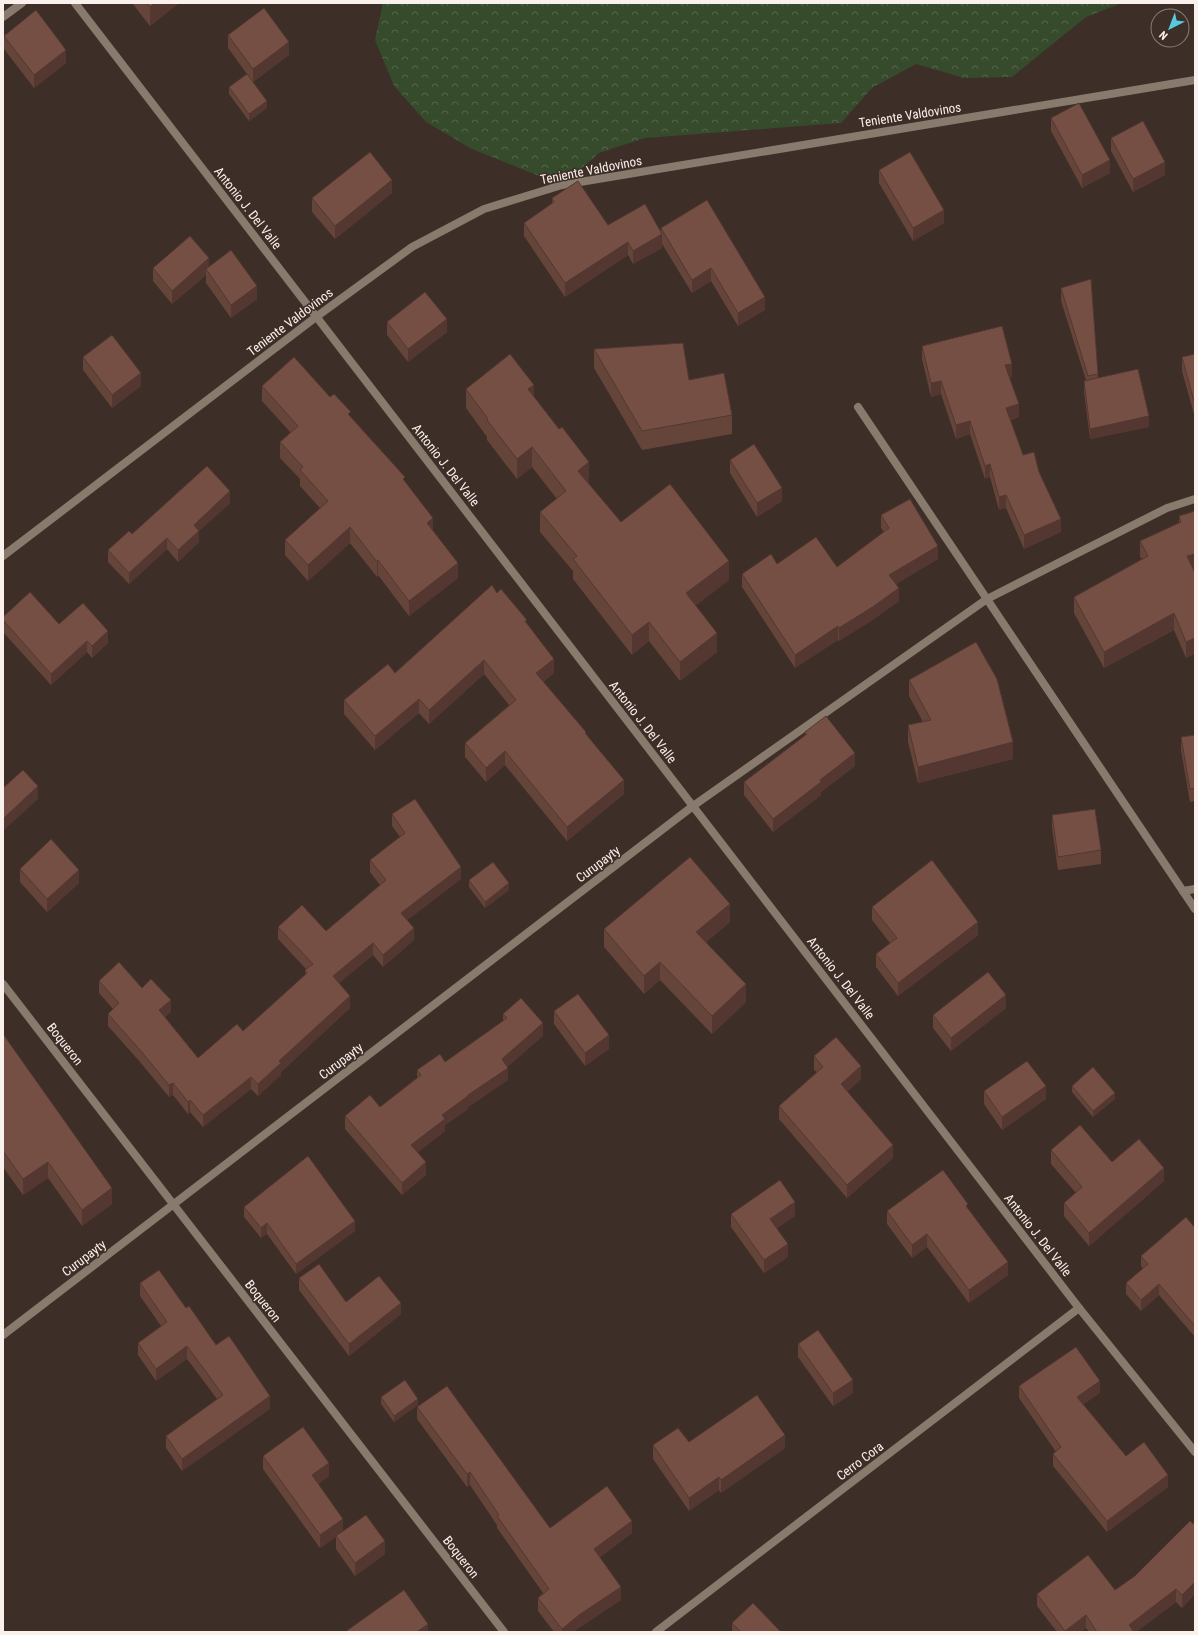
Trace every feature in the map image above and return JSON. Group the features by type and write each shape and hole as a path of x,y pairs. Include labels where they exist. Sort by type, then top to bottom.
{"street":[{"path":"3,17 22,3"},
{"name":"Antonio J. Del Valle","path":"75,3 1079,1308 1195,1452"},
{"name":"Teniente Valdovinos","path":"3,556 316,316 412,246 484,209 562,185 1195,80"},
{"path":"858,407 1195,909"},
{"name":"Curupayty","path":"3,1335 693,806 987,598 1167,508 1195,499"},
{"path":"1183,891 1195,889"},
{"name":"Boqueron","path":"3,984 504,1632"},
{"name":"Cerro Cora","path":"656,1632 1079,1308"}],"green space":[{"path":"383,3 1122,3 1086,17 1012,77 964,78 916,64 872,88 841,123 645,138 599,153 562,185 472,149 426,122 394,86 375,40"}],"building":[{"path":"147,3 154,3 150,7"},
{"path":"264,8 289,42 253,69 228,35"},
{"path":"36,10 66,50 34,75 4,36"},
{"path":"247,74 267,101 249,114 229,87"},
{"path":"1079,103 1110,160 1082,175 1051,118"},
{"path":"1143,121 1165,162 1133,179 1111,138"},
{"path":"370,152 392,180 335,226 312,198"},
{"path":"910,152 944,210 913,228 879,170"},
{"path":"578,181 608,225 645,204 662,234 633,251 628,242 565,283 524,223 554,202 552,198"},
{"path":"707,200 765,297 738,313 711,268 692,280 661,228"},
{"path":"190,236 209,258 172,291 153,268"},
{"path":"231,250 257,286 231,305 206,269"},
{"path":"1091,279 1098,374 1088,376 1061,288"},
{"path":"425,292 447,319 408,349 387,322"},
{"path":"1002,326 1012,364 1005,365 1019,404 1006,408 1023,455 1034,452 1039,472 1061,519 1024,535 1006,495 999,497 990,464 985,466 970,421 956,425 941,381 931,383 922,346"},
{"path":"112,335 141,373 112,395 83,357"},
{"path":"683,343 689,380 724,373 732,415 642,431 594,349"},
{"path":"510,354 534,385 528,389 559,429 562,427 589,462 578,471 621,522 670,484 729,561 686,593 717,633 680,662 649,622 632,635 573,559 577,556 540,512 566,491 532,447 517,459 487,420 488,419 466,389"},
{"path":"1195,354 1195,405 1182,357"},
{"path":"294,357 330,397 334,394 351,412 348,414 405,477 403,479 433,518 427,523 458,563 409,601 378,560 377,562 350,527 308,565 285,540 328,501 300,470 303,467 280,442 298,426 262,386"},
{"path":"1138,369 1149,416 1090,429 1084,381"},
{"path":"754,444 782,488 757,503 730,460"},
{"path":"207,466 230,491 194,525 199,531 178,550 167,538 129,573 108,550 129,531 132,534"},
{"path":"910,499 938,546 889,575 899,588 874,606 839,628 838,626 795,655 742,574 771,554 777,564 816,537 837,567 889,528 881,515"},
{"path":"1195,511 1195,554 1187,556 1195,573 1195,638 1186,642 1174,613 1104,652 1074,597 1148,556 1140,541 1181,522 1179,516"},
{"path":"492,585 497,593 501,589 527,620 525,621 554,659 536,673 624,780 567,827 505,751 486,768 465,743 516,700 484,660 429,710 419,699 375,736 344,700 388,664 395,673"},
{"path":"30,592 59,624 83,603 108,631 92,646 87,641 51,674 3,620 3,617"},
{"path":"976,642 997,679 1013,742 918,767 908,725 931,720 909,680"},
{"path":"826,716 855,753 820,780 821,782 773,819 744,782 807,734 805,732"},
{"path":"1195,735 1195,788 1190,789 1181,737"},
{"path":"23,770 38,786 3,819 3,788"},
{"path":"415,799 461,867 401,913 414,928 383,955 373,943 333,976 350,996 279,1061 281,1063 258,1084 251,1077 203,1115 190,1100 188,1102 173,1083 169,1085 108,1014 119,1003 99,981 119,962 142,988 151,979 171,1000 159,1010 198,1058 237,1024 243,1031 307,973 305,970 313,964 278,927 302,905 326,931 386,880 370,860 405,833 392,814"},
{"path":"1095,809 1101,850 1058,857 1052,815"},
{"path":"51,839 79,870 47,899 20,869"},
{"path":"690,857 730,904 696,932 746,984 712,1016 660,962 644,976 604,929"},
{"path":"932,860 978,922 898,983 876,954 897,938 872,907"},
{"path":"493,862 509,883 485,902 469,880"},
{"path":"988,972 1006,995 951,1038 933,1015"},
{"path":"578,994 609,1035 585,1053 554,1011"},
{"path":"521,998 543,1023 502,1059 508,1068 468,1095 442,1115 445,1119 411,1145 426,1162 402,1183 345,1116 370,1095 380,1107 421,1075 417,1070 440,1054 445,1062 507,1018 503,1014"},
{"path":"3,1034 112,1188 82,1210 48,1162 23,1179 3,1151"},
{"path":"836,1037 861,1066 841,1084 893,1145 847,1185 779,1106 823,1067 814,1056"},
{"path":"1027,1061 1046,1086 1002,1117 984,1091"},
{"path":"1093,1067 1115,1093 1093,1111 1072,1086"},
{"path":"1080,1125 1112,1162 1139,1139 1164,1168 1089,1233 1064,1203 1082,1187 1051,1150"},
{"path":"308,1156 355,1221 296,1264 267,1223 261,1228 244,1207"},
{"path":"943,1170 968,1204 966,1206 1008,1262 969,1290 927,1234 912,1245 887,1211"},
{"path":"780,1180 795,1202 770,1219 788,1244 764,1260 731,1214"},
{"path":"1186,1217 1195,1228 1195,1326 1159,1284 1141,1300 1126,1283 1148,1264 1141,1256"},
{"path":"319,1264 346,1302 379,1276 401,1303 349,1344 299,1278"},
{"path":"159,1270 186,1308 189,1306 216,1345 229,1336 270,1396 182,1459 166,1436 223,1395 187,1346 156,1369 138,1343 167,1322 140,1283"},
{"path":"818,1330 853,1380 833,1393 798,1344"},
{"path":"1076,1347 1100,1381 1077,1397 1126,1456 1144,1442 1168,1475 1107,1521 1053,1454 1061,1447 1019,1386"},
{"path":"405,1380 418,1399 394,1416 381,1397"},
{"path":"447,1386 550,1528 607,1486 632,1521 594,1549 621,1587 579,1615 562,1629 538,1598 549,1589 497,1516 499,1515 470,1472 467,1474 417,1407"},
{"path":"757,1395 785,1435 721,1480 719,1477 689,1498 653,1445 678,1428 689,1442"},
{"path":"303,1427 329,1463 312,1475 343,1519 320,1535 263,1456"},
{"path":"366,1515 385,1541 355,1563 336,1536"},
{"path":"1190,1521 1195,1525 1195,1582 1182,1595 1176,1589 1129,1625 1134,1632 1097,1632 1086,1615 1065,1631 1037,1594 1088,1555 1115,1590 1135,1576"},
{"path":"404,1590 428,1624 417,1632 345,1632"},
{"path":"753,1603 781,1632 741,1632 732,1623"}]}
